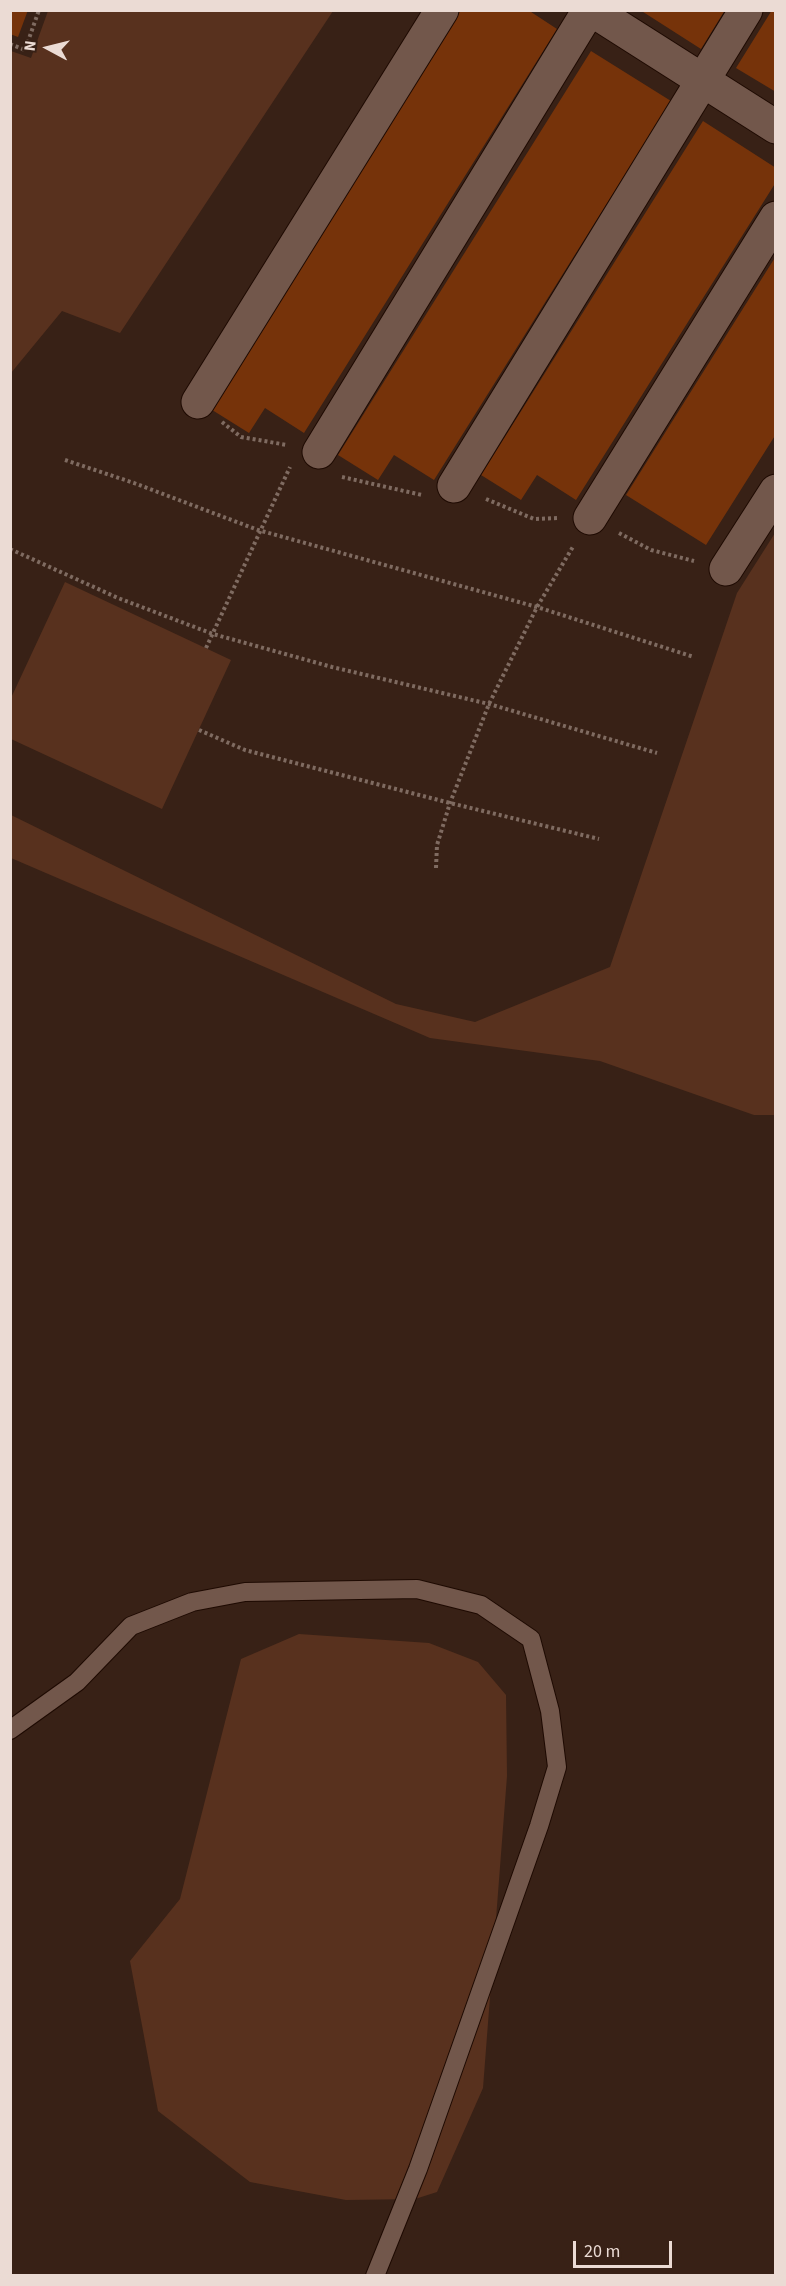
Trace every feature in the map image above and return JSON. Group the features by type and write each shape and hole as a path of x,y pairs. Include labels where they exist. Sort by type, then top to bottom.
{"street":[{"path":"198,402 442,10"},
{"path":"306,455 591,10 776,127"},
{"path":"454,486 746,10"},
{"path":"590,518 776,218"},
{"path":"726,569 776,490"}],"lane":[{"path":"10,1730 77,1682 131,1626 192,1602 245,1592 417,1589 482,1605 531,1639 550,1711 556,1767 539,1826 418,2169 375,2276"}],"path":[{"path":"10,44 25,50 39,10"},
{"path":"206,648 258,530 306,455"},
{"path":"65,460 134,483 258,530 537,607 694,657"},
{"path":"436,868 437,845 450,803 489,704 537,607 590,518"},
{"path":"10,554 12,548 118,598 213,634 332,667 489,704 624,741 657,753"},
{"path":"199,730 245,750 599,839"}],"shaded area":[{"path":"48,11 333,11 120,333 62,311 11,373 11,51 31,58"},
{"path":"775,533 775,1115 754,1115 600,1061 430,1038 11,858 11,815 396,1004 475,1022 610,967 737,593"},
{"path":"65,582 231,660 162,809 11,739 11,698"},
{"path":"299,1634 429,1643 478,1662 506,1695 507,1776 483,2088 437,2192 415,2199 346,2200 250,2182 158,2111 130,1961 180,1899 241,1659"}],"building":[{"path":"10,10 28,10 18,37 10,34"},
{"path":"457,10 528,10 557,29 304,433 265,408 249,433 209,408"},
{"path":"640,10 725,10 701,49"},
{"path":"772,10 776,10 776,92 736,68"},
{"path":"591,51 671,101 434,480 394,455 378,480 338,455"},
{"path":"703,121 776,168 776,182 576,500 537,475 521,500 481,475"},
{"path":"776,256 776,434 706,545 626,495"}]}
